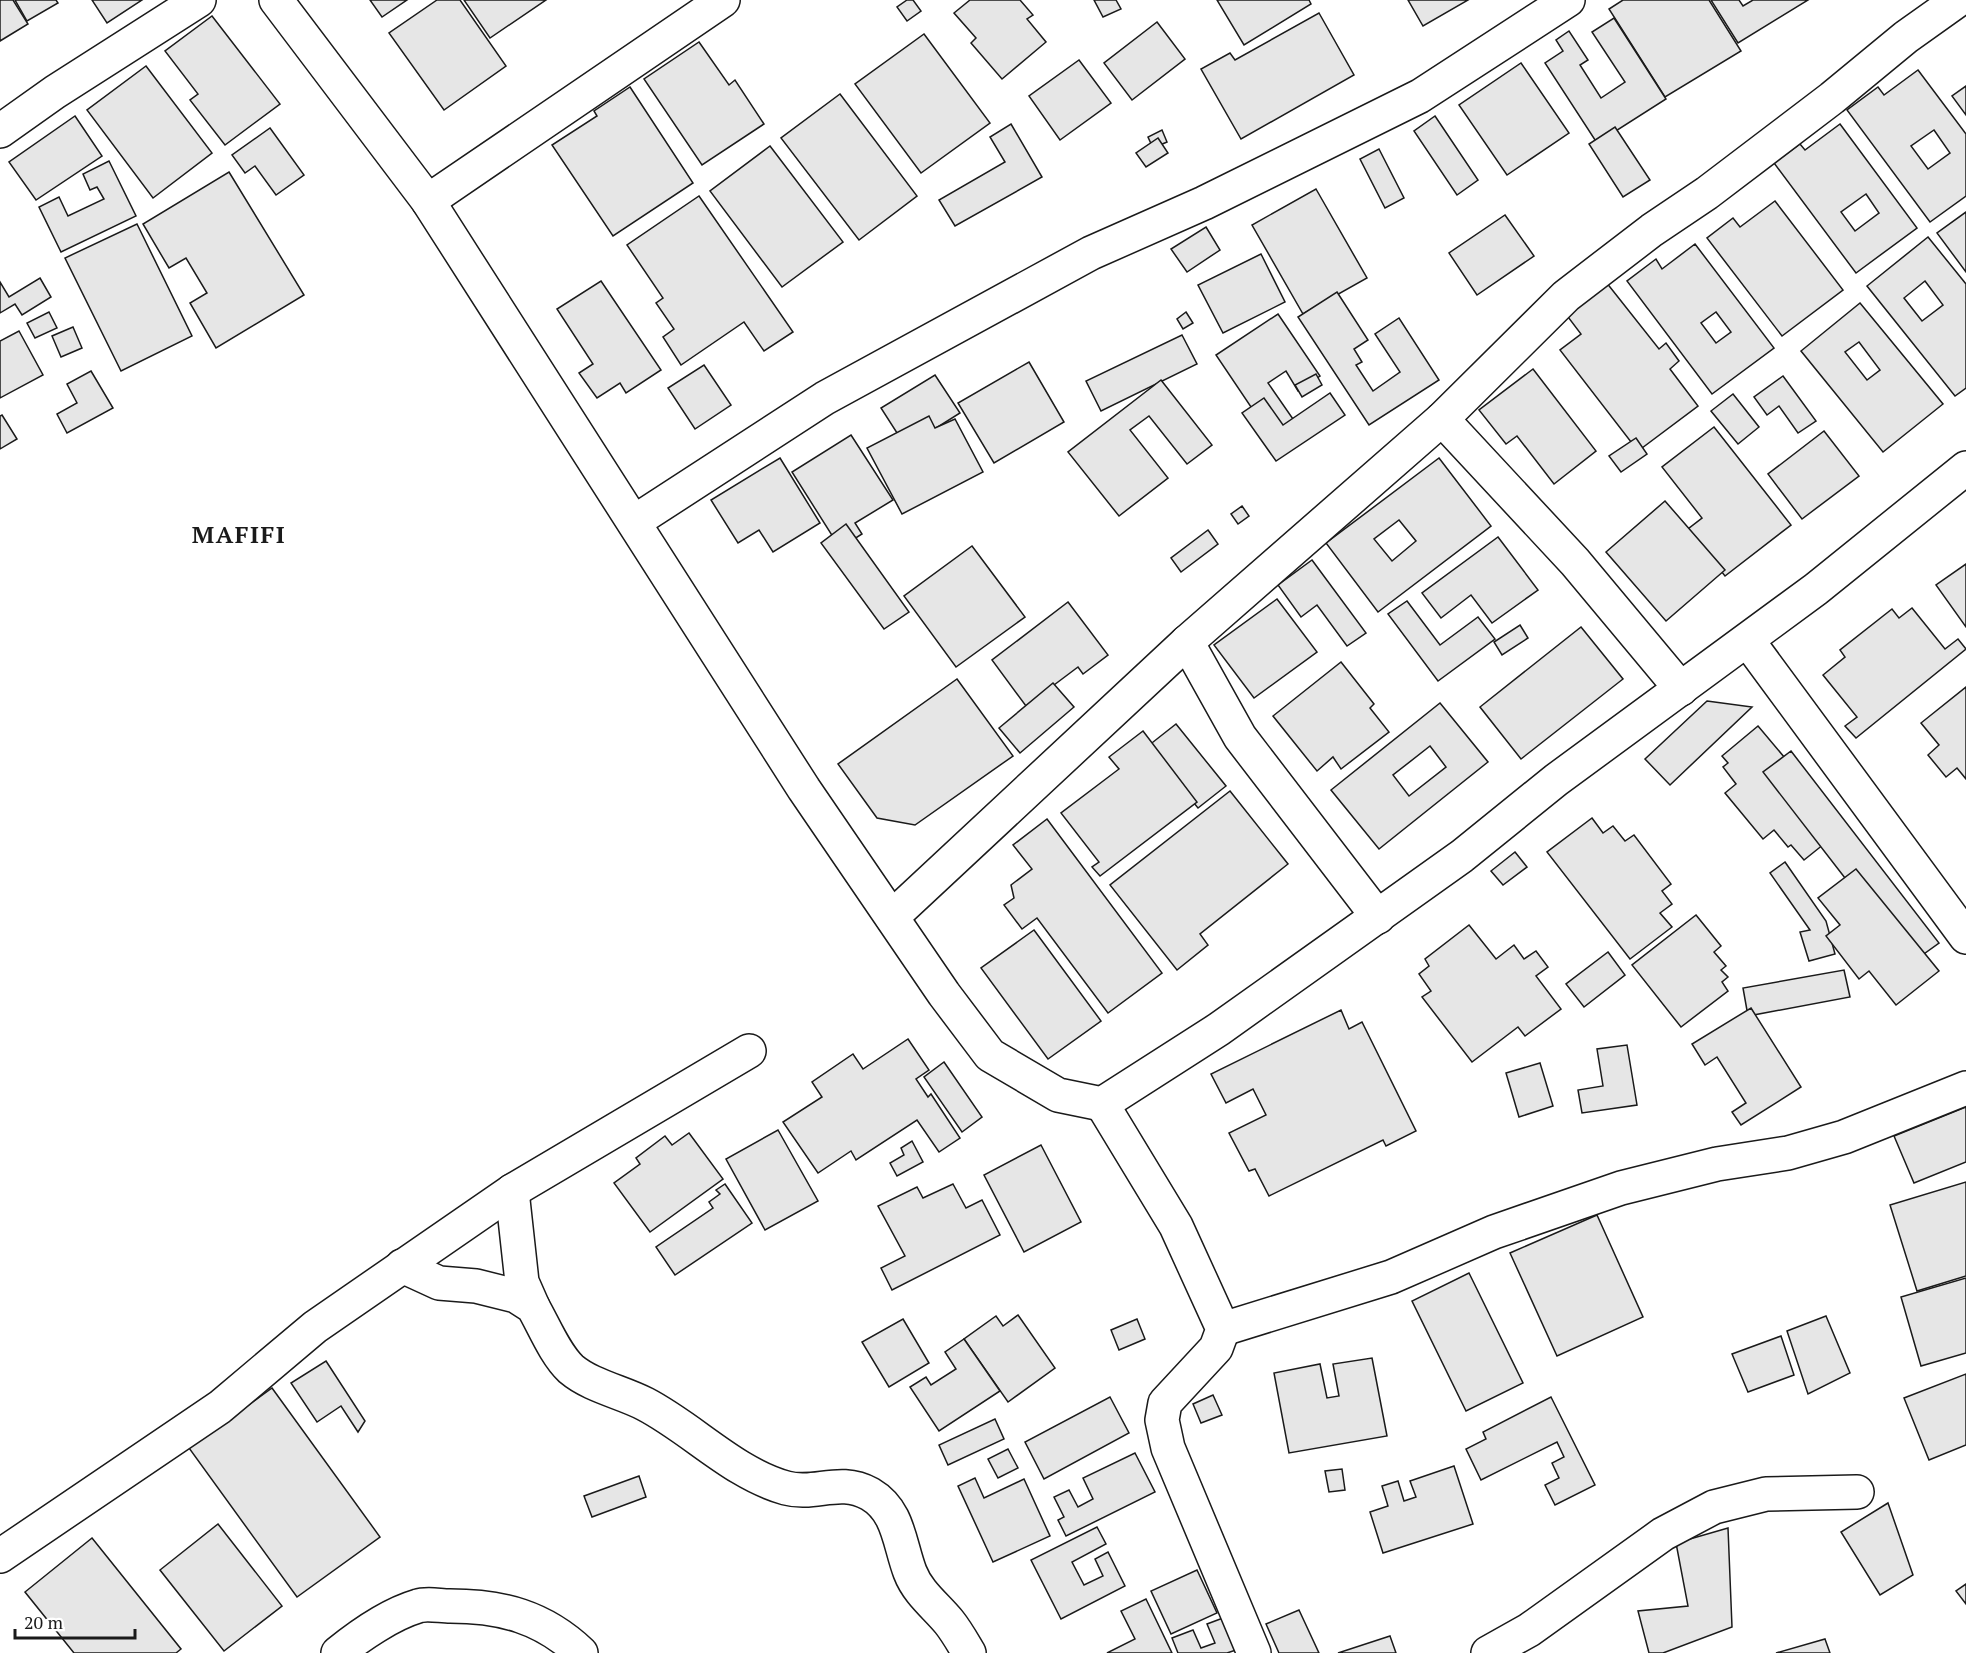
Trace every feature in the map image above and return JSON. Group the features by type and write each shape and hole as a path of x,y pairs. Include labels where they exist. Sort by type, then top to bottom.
{"street":[{"path":"0,131 55,92 199,0"},
{"path":"276,0 428,201 804,789 944,994 990,1055 1058,1095 1102,1104 1219,1029 1462,856 1556,780 1816,589 1966,468"},
{"path":"428,201 723,0"},
{"path":"634,522 825,398 1091,253 1204,203 1420,96 1568,0"},
{"path":"892,917 1187,642 1442,419 1566,296 1832,98 1906,37 1958,0"},
{"path":"1442,419 1575,562 1682,689"},
{"path":"1748,641 1966,937"},
{"path":"1187,642 1240,737 1378,917"},
{"path":"0,1556 220,1407 315,1328 512,1191 749,1052"},
{"path":"1223,1329 1391,1277 1494,1232 1621,1188 1717,1164 1788,1153 1844,1137 1966,1088"},
{"path":"1102,1104 1176,1226 1223,1329 1216,1348 1165,1403 1162,1420 1168,1448 1254,1653"},
{"path":"512,1191 520,1274 534,1307 565,1361 577,1373 645,1404 749,1472 771,1483 801,1490 838,1485 854,1487 870,1494 887,1507 893,1516 911,1574 926,1598 950,1623 969,1653"},
{"path":"402,1266 439,1283 476,1286 516,1296 534,1307"},
{"path":"1488,1653 1529,1630 1663,1534 1714,1507 1766,1494 1857,1492"},
{"path":"338,1653 358,1637 419,1606 478,1606 525,1616 566,1639 581,1653"}],"building":[{"path":"0,0 13,0 28,24 0,41"},
{"path":"15,0 56,0 58,3 27,21"},
{"path":"92,0 142,0 107,23"},
{"path":"370,0 407,0 382,17"},
{"path":"437,0 460,0 506,66 444,110 389,33"},
{"path":"464,0 546,0 490,38"},
{"path":"907,0 913,0 921,11 907,21 897,7"},
{"path":"970,0 1020,0 1033,15 1027,19 1046,42 1002,79 971,43 976,38 954,13"},
{"path":"1094,0 1116,0 1121,9 1103,17"},
{"path":"1217,0 1309,0 1311,4 1244,45"},
{"path":"1408,0 1468,0 1423,26"},
{"path":"1623,0 1709,0 1741,51 1665,97 1609,9"},
{"path":"1711,0 1739,0 1743,6 1753,0 1808,0 1738,43"},
{"path":"1319,13 1354,75 1241,139 1201,69 1230,53 1235,60"},
{"path":"212,16 280,104 225,145 190,100 198,94 165,51"},
{"path":"1614,18 1666,99 1597,143 1545,63 1563,51 1556,40 1569,31 1588,60 1580,65 1601,98 1625,82 1592,32"},
{"path":"1157,22 1185,59 1132,100 1104,63"},
{"path":"924,34 990,123 921,173 855,84"},
{"path":"699,42 729,85 735,80 764,124 702,165 644,79"},
{"path":"1079,60 1111,103 1060,140 1029,96"},
{"path":"1521,63 1569,133 1507,175 1459,105"},
{"path":"146,66 212,153 153,198 87,110"},
{"path":"1918,70 1966,134 1966,196 1930,222 1847,110 1878,87 1884,95","holes":["1934,130 1950,153 1928,169 1911,146"]},
{"path":"1966,86 1966,115 1952,96"},
{"path":"630,87 693,183 613,236 552,145 597,116 594,111"},
{"path":"840,94 917,196 859,240 781,138"},
{"path":"75,116 102,156 36,200 9,162"},
{"path":"1435,116 1478,180 1457,195 1414,131"},
{"path":"1011,124 1042,177 955,226 939,200 1005,162 990,137"},
{"path":"1840,124 1917,228 1856,273 1774,163 1800,144 1805,150","holes":["1866,194 1879,213 1855,231 1841,212"]},
{"path":"1615,127 1650,180 1623,197 1589,144"},
{"path":"270,128 304,175 276,195 255,166 245,173 232,155"},
{"path":"1162,130 1167,142 1153,148 1148,137"},
{"path":"1158,138 1168,153 1146,167 1136,153"},
{"path":"770,146 843,242 782,287 710,191"},
{"path":"1379,149 1404,198 1385,208 1360,159"},
{"path":"109,161 136,216 61,252 39,207 59,197 68,216 104,199 97,187 90,190 83,174"},
{"path":"229,172 304,295 216,348 190,303 207,293 186,258 169,268 143,224"},
{"path":"1316,189 1367,278 1303,314 1252,225"},
{"path":"699,196 793,332 764,351 744,322 681,365 663,337 674,329 656,303 663,298 627,245"},
{"path":"1775,201 1843,290 1782,336 1707,238 1733,218 1740,227"},
{"path":"1966,212 1966,272 1937,233"},
{"path":"1505,215 1534,256 1477,295 1449,253"},
{"path":"137,224 192,336 121,371 65,258"},
{"path":"1206,227 1220,250 1187,272 1171,249"},
{"path":"1928,237 1966,284 1966,388 1955,396 1867,286","holes":["1925,281 1943,305 1922,321 1904,298"]},
{"path":"1695,244 1774,348 1712,394 1627,281 1656,259 1662,269","holes":["1716,312 1731,332 1716,343 1701,323"]},
{"path":"1261,254 1285,302 1223,333 1198,285"},
{"path":"40,278 51,297 22,315 15,304 0,313 0,282 9,297"},
{"path":"601,281 661,370 626,393 620,383 597,398 579,373 593,364 557,309"},
{"path":"1606,282 1659,349 1666,343 1679,361 1670,369 1698,406 1638,451 1560,350 1581,334 1565,313"},
{"path":"1337,292 1368,340 1354,349 1362,362 1356,365 1373,391 1400,372 1375,334 1399,318 1439,380 1369,425 1298,317"},
{"path":"1860,303 1943,404 1883,452 1801,351","holes":["1859,342 1880,370 1867,380 1845,352"]},
{"path":"49,312 57,328 35,338 27,323"},
{"path":"1186,312 1193,323 1183,329 1177,319"},
{"path":"1278,314 1320,376 1298,391 1286,371 1268,383 1302,432 1278,447 1216,355"},
{"path":"73,327 82,348 61,357 52,336"},
{"path":"19,331 43,375 0,398 0,341"},
{"path":"1182,335 1197,364 1101,411 1086,381"},
{"path":"1029,362 1064,422 994,463 958,403"},
{"path":"704,365 731,405 695,429 668,388"},
{"path":"1533,369 1596,451 1554,484 1517,436 1506,444 1479,410"},
{"path":"91,371 113,408 67,433 57,414 77,403 67,384"},
{"path":"1316,374 1322,385 1302,397 1295,385"},
{"path":"935,375 960,413 906,447 881,408"},
{"path":"1783,376 1816,421 1798,433 1779,406 1767,415 1754,397"},
{"path":"1161,380 1212,445 1187,464 1149,416 1130,430 1168,478 1119,516 1068,452"},
{"path":"1330,393 1345,415 1276,461 1242,413 1264,398 1283,425"},
{"path":"1733,394 1759,427 1738,444 1711,411"},
{"path":"2,415 17,439 0,449 0,416"},
{"path":"929,416 935,428 955,419 983,472 902,514 867,448"},
{"path":"1714,427 1791,525 1725,576 1688,529 1702,518 1662,467"},
{"path":"1824,431 1859,476 1802,519 1768,474"},
{"path":"851,435 893,500 855,523 862,534 840,548 792,472"},
{"path":"1636,438 1647,454 1621,472 1609,456"},
{"path":"780,458 820,523 773,552 759,530 738,543 711,500"},
{"path":"1439,458 1491,526 1378,612 1326,543","holes":["1399,520 1416,541 1392,561 1374,539"]},
{"path":"1665,501 1725,570 1666,621 1606,552"},
{"path":"1242,506 1249,516 1238,524 1231,514"},
{"path":"846,524 909,612 884,629 821,543"},
{"path":"1208,530 1218,544 1181,572 1171,558"},
{"path":"1498,537 1538,590 1492,623 1471,595 1441,618 1422,593"},
{"path":"972,546 1025,617 956,667 904,596"},
{"path":"1312,560 1366,633 1347,646 1317,605 1301,617 1278,585"},
{"path":"1966,564 1966,627 1936,585"},
{"path":"1277,599 1317,652 1254,698 1214,645"},
{"path":"1407,601 1440,645 1478,617 1495,639 1438,681 1388,614"},
{"path":"1068,602 1108,655 1083,674 1078,667 1026,706 992,660"},
{"path":"1912,608 1945,649 1958,639 1966,649 1856,738 1845,726 1857,717 1823,675 1845,657 1840,650 1892,609 1899,618"},
{"path":"1520,625 1528,638 1502,655 1494,642"},
{"path":"1581,627 1623,679 1521,759 1480,707"},
{"path":"1341,662 1374,704 1370,708 1389,732 1341,769 1333,757 1317,771 1273,716"},
{"path":"957,679 1013,756 915,825 877,818 838,764"},
{"path":"1053,683 1074,707 1020,753 999,728"},
{"path":"1966,687 1966,779 1957,768 1946,777 1928,755 1939,745 1921,723"},
{"path":"1707,701 1752,707 1670,785 1645,759"},
{"path":"1440,703 1488,762 1379,849 1331,790","holes":["1430,746 1446,767 1409,796 1393,775"]},
{"path":"1176,724 1226,786 1198,808 1148,746"},
{"path":"1758,726 1844,828 1804,860 1791,845 1788,847 1774,830 1763,839 1725,793 1736,784 1723,767 1728,763 1722,756"},
{"path":"1143,731 1197,802 1100,876 1092,867 1099,862 1061,813 1119,769 1109,757"},
{"path":"1791,751 1939,943 1921,956 1906,935 1896,943 1884,927 1877,933 1839,884 1845,878 1763,772"},
{"path":"1230,791 1288,864 1200,934 1208,945 1177,970 1110,885"},
{"path":"1592,818 1603,833 1613,826 1625,841 1634,835 1671,884 1662,891 1672,904 1660,913 1672,927 1630,959 1547,852"},
{"path":"1047,819 1162,973 1108,1013 1037,918 1022,929 1004,905 1014,898 1011,885 1032,869 1013,845"},
{"path":"1515,852 1527,867 1503,885 1491,871"},
{"path":"1785,862 1826,921 1835,954 1809,961 1800,932 1810,930 1770,873"},
{"path":"1856,869 1939,971 1896,1005 1869,971 1859,979 1826,936 1840,925 1818,898"},
{"path":"1696,915 1721,946 1714,952 1726,966 1721,970 1728,977 1722,982 1728,991 1681,1027 1632,965"},
{"path":"1469,925 1496,959 1514,945 1524,959 1536,951 1548,967 1536,976 1561,1009 1525,1036 1518,1027 1472,1062 1422,997 1431,991 1419,974 1429,966 1425,959"},
{"path":"1034,930 1101,1021 1048,1059 981,968"},
{"path":"1608,952 1625,975 1584,1007 1566,984"},
{"path":"1844,970 1850,997 1748,1016 1743,988"},
{"path":"1751,1008 1801,1087 1741,1125 1732,1112 1746,1103 1717,1057 1705,1065 1692,1044"},
{"path":"1341,1010 1349,1029 1362,1022 1416,1131 1386,1146 1383,1140 1269,1196 1255,1169 1249,1171 1229,1133 1266,1115 1253,1089 1226,1103 1211,1074"},
{"path":"908,1039 929,1070 916,1079 928,1097 931,1094 960,1138 939,1152 917,1120 856,1160 851,1151 818,1173 783,1122 822,1097 812,1082 853,1054 863,1069"},
{"path":"1627,1045 1637,1105 1582,1113 1578,1090 1603,1086 1597,1049"},
{"path":"944,1062 982,1117 962,1132 924,1077"},
{"path":"1540,1063 1553,1106 1519,1117 1506,1073"},
{"path":"1966,1107 1966,1162 1914,1183 1894,1136"},
{"path":"778,1130 818,1201 765,1230 726,1159"},
{"path":"689,1133 723,1179 650,1232 614,1183 640,1164 636,1158 665,1136 672,1145"},
{"path":"912,1141 923,1162 897,1176 890,1163 904,1155 901,1148"},
{"path":"1041,1145 1081,1222 1024,1252 984,1175"},
{"path":"1966,1182 1966,1276 1917,1291 1890,1205"},
{"path":"725,1184 752,1223 675,1275 656,1247 713,1208 709,1202 720,1194 716,1190"},
{"path":"953,1184 966,1208 982,1200 1000,1235 892,1290 881,1268 905,1256 878,1206 917,1187 923,1198"},
{"path":"1597,1215 1643,1317 1557,1356 1510,1253"},
{"path":"1469,1273 1523,1383 1466,1411 1412,1301"},
{"path":"1966,1278 1966,1353 1921,1366 1901,1297"},
{"path":"1018,1315 1055,1368 1008,1402 964,1339 996,1316 1003,1326"},
{"path":"1826,1316 1850,1373 1808,1394 1787,1331"},
{"path":"903,1319 929,1363 889,1387 862,1342"},
{"path":"1137,1319 1145,1339 1119,1350 1111,1330"},
{"path":"1781,1336 1794,1375 1748,1392 1732,1354"},
{"path":"964,1339 1000,1391 939,1431 910,1387 926,1377 931,1385 956,1369 945,1352"},
{"path":"1372,1358 1387,1436 1289,1453 1274,1373 1320,1364 1327,1398 1339,1396 1333,1364"},
{"path":"326,1361 365,1421 358,1432 341,1406 317,1422 291,1383"},
{"path":"1966,1374 1966,1445 1929,1460 1904,1398"},
{"path":"272,1388 380,1537 297,1597 189,1448"},
{"path":"1213,1395 1222,1415 1201,1423 1193,1404"},
{"path":"1110,1397 1129,1433 1044,1479 1025,1442"},
{"path":"1551,1397 1595,1485 1555,1505 1545,1485 1559,1478 1552,1463 1564,1457 1557,1442 1481,1480 1466,1449 1486,1439 1483,1432"},
{"path":"995,1419 1004,1439 948,1465 939,1445"},
{"path":"1008,1449 1018,1468 998,1478 988,1459"},
{"path":"1135,1453 1155,1492 1066,1536 1058,1520 1064,1517 1054,1497 1069,1490 1078,1507 1093,1499 1083,1478"},
{"path":"1454,1466 1473,1524 1383,1553 1370,1512 1388,1506 1382,1486 1398,1481 1404,1501 1416,1497 1410,1481"},
{"path":"1342,1469 1345,1490 1329,1492 1325,1471"},
{"path":"639,1476 646,1497 592,1517 584,1496"},
{"path":"975,1478 984,1498 1024,1479 1050,1536 993,1562 958,1486"},
{"path":"1888,1503 1913,1575 1880,1595 1841,1532"},
{"path":"218,1524 282,1606 224,1651 160,1570"},
{"path":"1097,1527 1106,1544 1072,1562 1084,1585 1103,1576 1095,1559 1108,1552 1125,1586 1061,1619 1031,1560"},
{"path":"1728,1528 1732,1627 1663,1653 1649,1653 1638,1611 1688,1606 1676,1543"},
{"path":"92,1538 181,1649 176,1653 74,1653 25,1592"},
{"path":"1197,1570 1217,1613 1171,1634 1151,1591"},
{"path":"1966,1584 1966,1604 1956,1591"},
{"path":"1146,1599 1172,1653 1107,1653 1135,1639 1121,1611"},
{"path":"1299,1610 1319,1653 1279,1653 1266,1624"},
{"path":"1223,1618 1236,1650 1227,1653 1178,1653 1172,1638 1193,1630 1201,1648 1215,1643 1207,1624"},
{"path":"1390,1636 1396,1653 1338,1653"},
{"path":"1825,1639 1830,1653 1776,1653"}],"district":[{"name":"MAFIFI","path":"239,535"}]}
